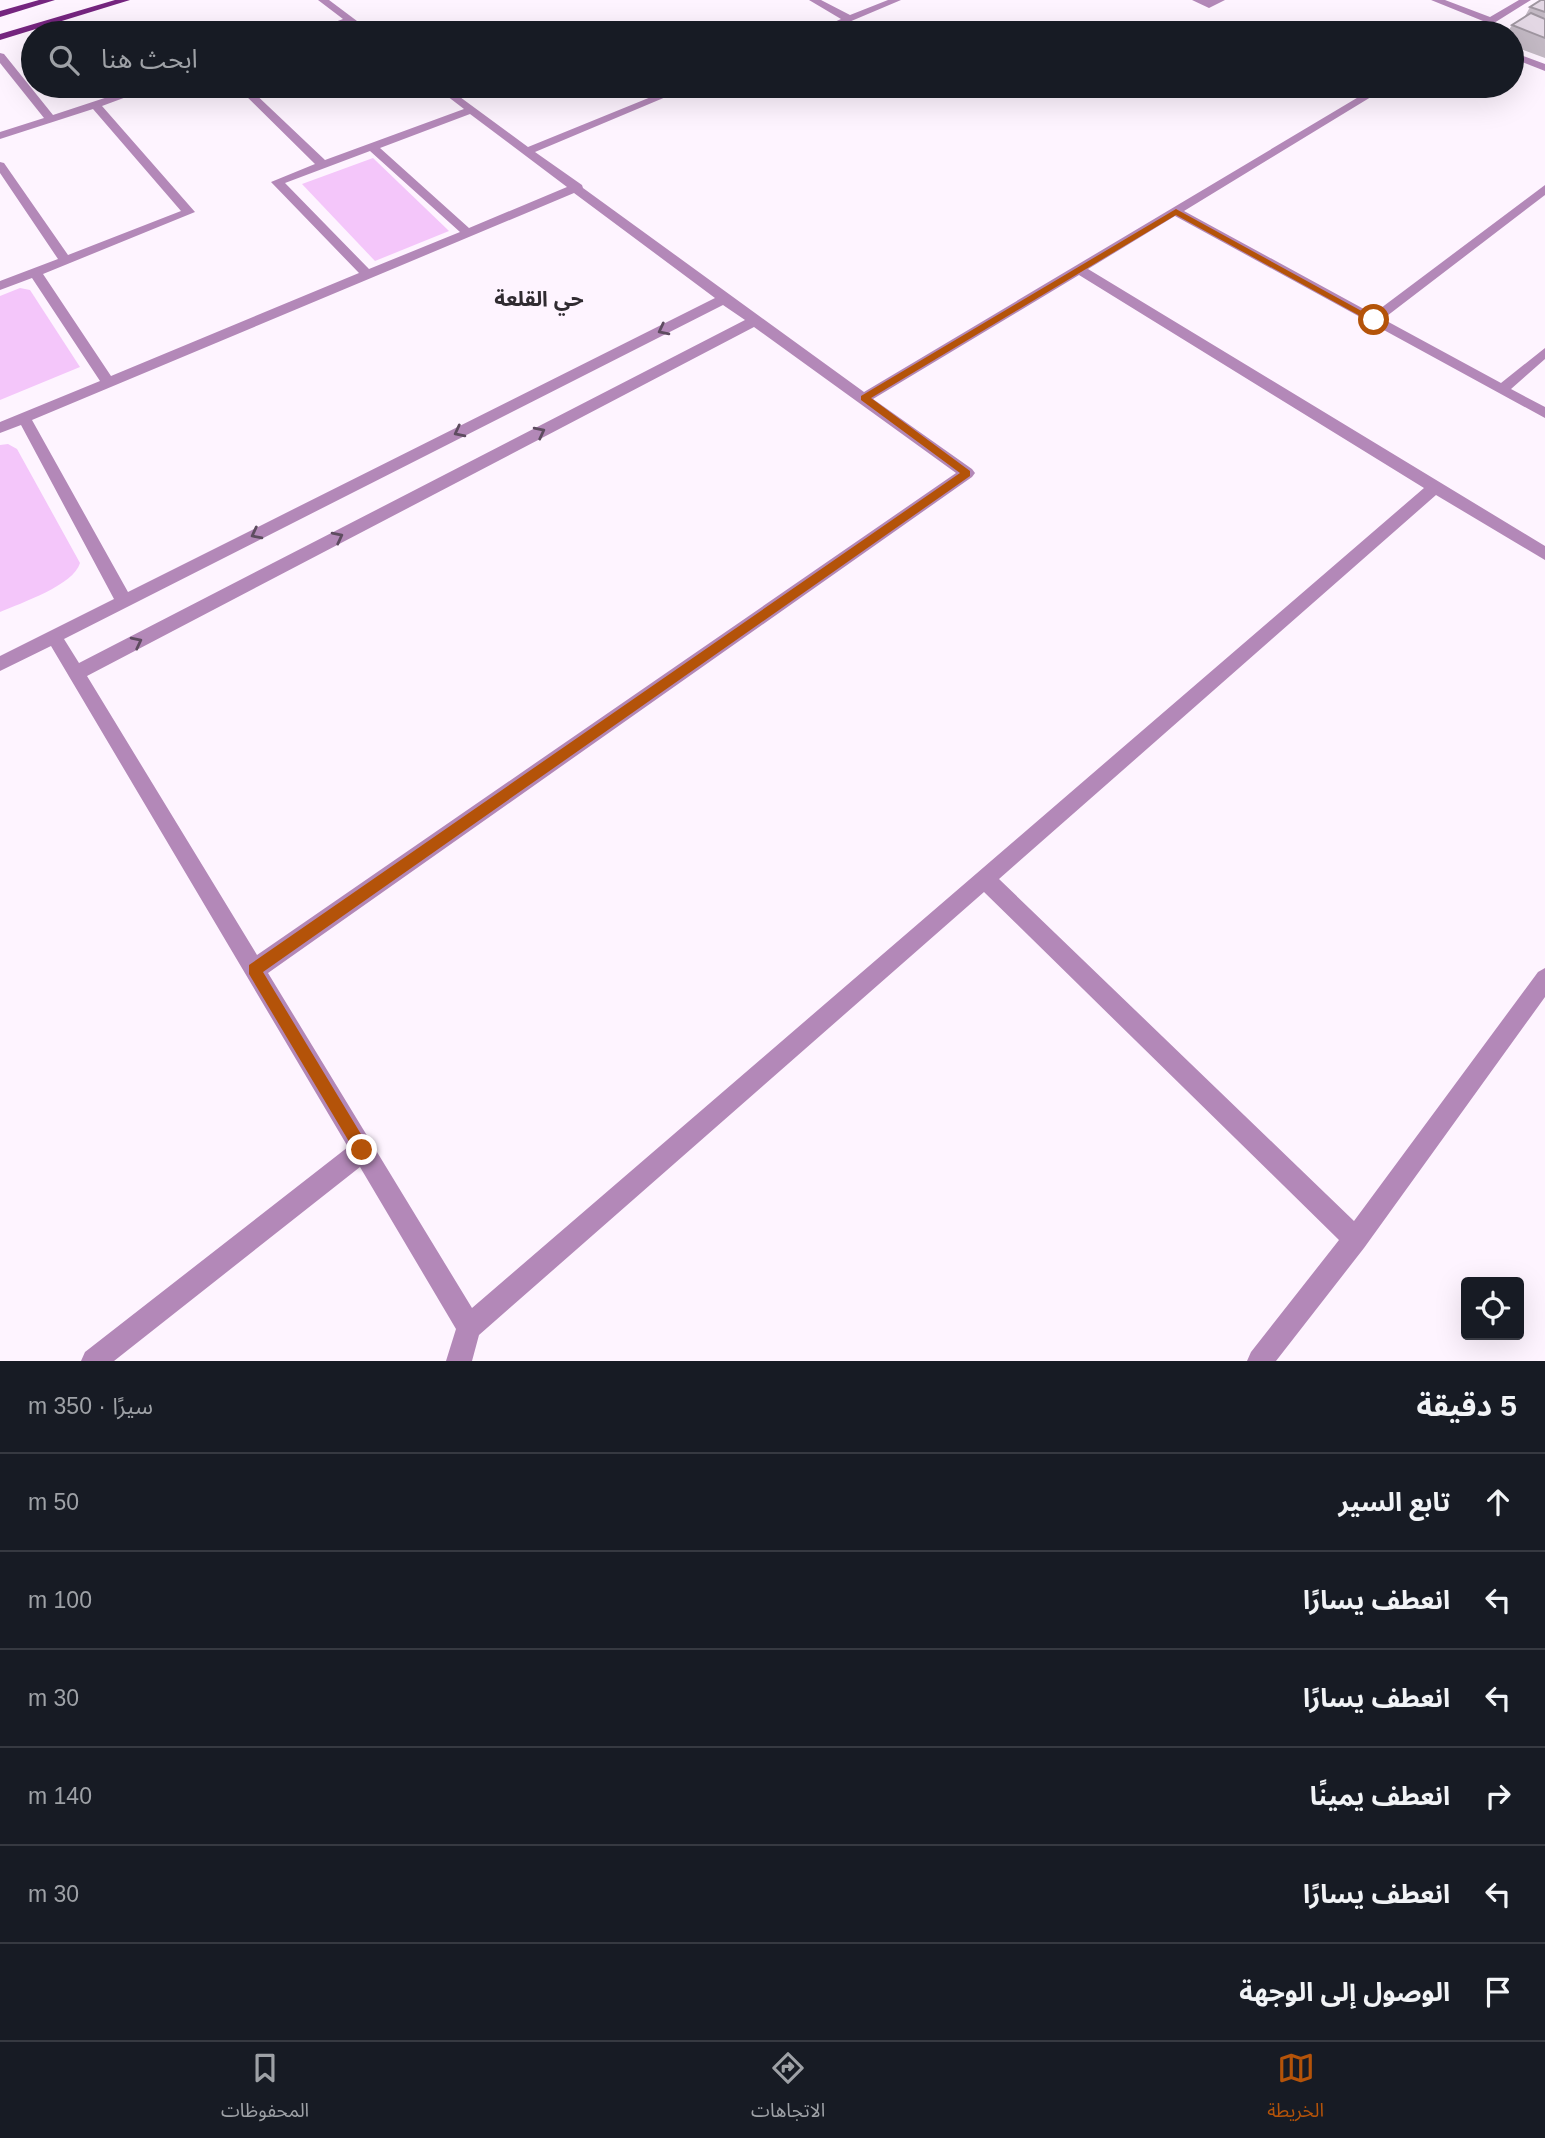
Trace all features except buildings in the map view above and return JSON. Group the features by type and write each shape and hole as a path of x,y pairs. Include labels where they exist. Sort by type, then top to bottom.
{"main road":[{"path":"0,14 50,0"},
{"path":"54,21 125,0"},
{"path":"0,37 21,31"}],"street":[{"path":"323,0 350,20"},
{"path":"814,0 849,19"},
{"path":"844,21 896,0"},
{"path":"1197,0 1209,5 1220,0"},
{"path":"1436,0 1491,21 1526,0"},
{"path":"1457,8 1471,0"},
{"path":"0,57 21,83"},
{"path":"1524,60 1545,68"},
{"path":"33,98 50,119"},
{"path":"0,136 114,98"},
{"path":"254,98 323,165"},
{"path":"254,970 967,473 754,321 456,98"},
{"path":"528,151 658,98"},
{"path":"864,398 1364,98"},
{"path":"0,286 189,212 95,104"},
{"path":"368,275 276,182 472,110"},
{"path":"372,147 468,233"},
{"path":"0,165 65,260"},
{"path":"0,428 578,187"},
{"path":"1374,320 1545,189"},
{"path":"1176,212 1545,414"},
{"path":"1079,269 1545,554"},
{"path":"34,272 108,383"},
{"path":"0,664 724,299"},
{"path":"76,673 754,321"},
{"path":"1501,390 1545,352"},
{"path":"24,418 124,601"},
{"path":"459,1361 469,1327 1435,487"},
{"path":"54,637 469,1327"},
{"path":"986,880 1355,1239"},
{"path":"1260,1361 1355,1239 1545,979"},
{"path":"94,1361 362,1150"}],"shaded area":[{"path":"373,158 449,231 375,261 302,184"},
{"path":"20,288 30,290 80,367 0,400 0,296"},
{"path":"8,444 17,449 80,563 76,571 58,586 0,612 0,445"}],"district":[{"name":"حي القلعة","path":"539,299"}],"route":[{"path":"362,1150 254,970 967,473 864,398 1176,212 1374,320"}]}
